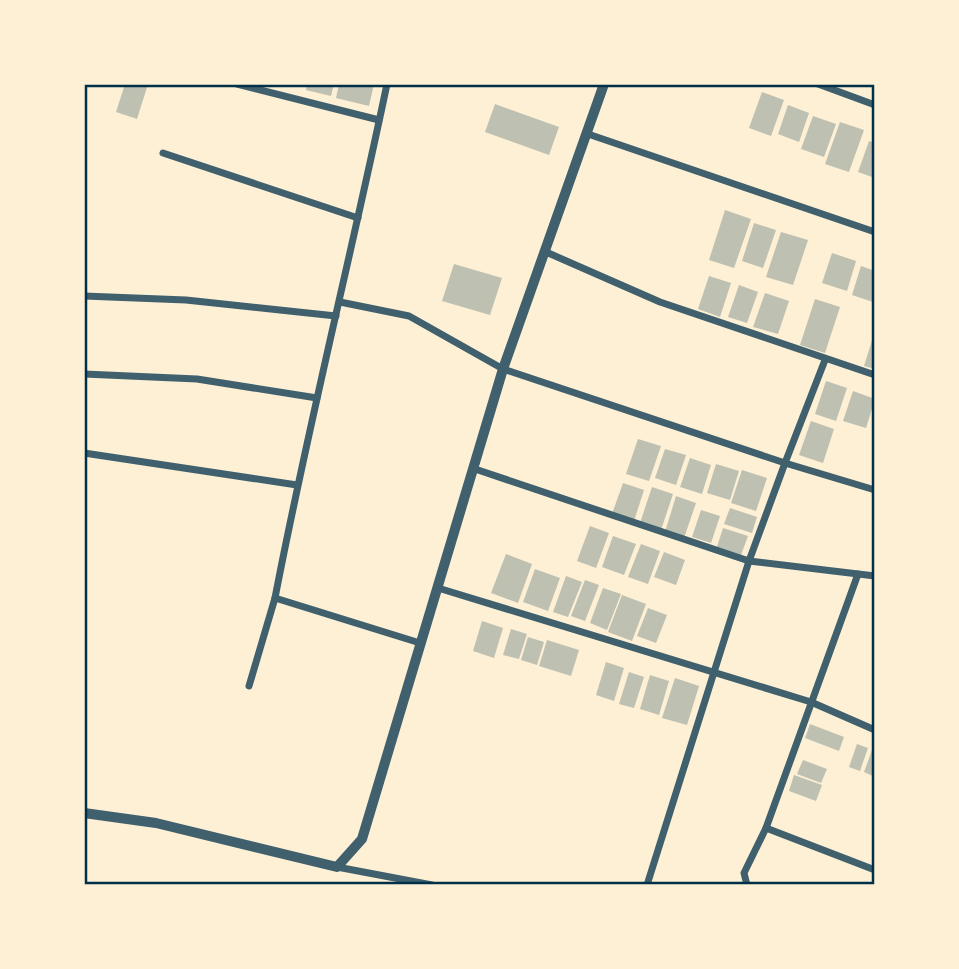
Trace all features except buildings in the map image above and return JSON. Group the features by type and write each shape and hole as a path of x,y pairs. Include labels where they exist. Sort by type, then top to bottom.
{"street":[{"path":"237,84 380,120"},
{"path":"249,686 275,598 296,485 340,302 387,84"},
{"path":"337,867 362,839 503,369 604,84"},
{"path":"818,84 875,105"},
{"path":"588,134 875,232"},
{"path":"163,153 358,218"},
{"path":"546,251 660,302 875,375"},
{"path":"84,296 186,300 336,316"},
{"path":"340,302 409,316 503,369 785,463 875,490"},
{"path":"647,885 749,561 825,360"},
{"path":"84,374 197,379 317,398"},
{"path":"84,453 296,485"},
{"path":"475,469 749,561 875,576"},
{"path":"747,885 744,873 766,828 858,574"},
{"path":"438,588 811,702 875,730"},
{"path":"275,598 420,643"},
{"path":"84,813 156,823 400,882 432,885"},
{"path":"766,828 875,870"}]}
